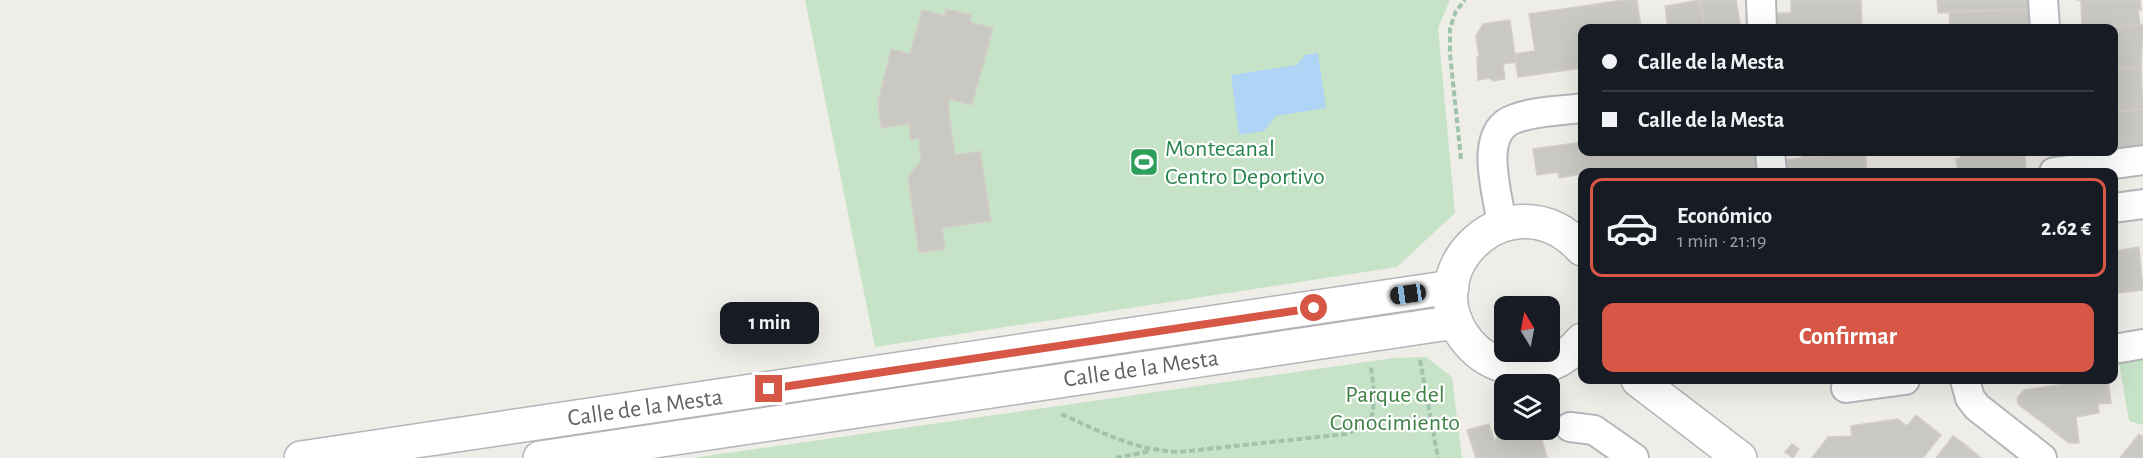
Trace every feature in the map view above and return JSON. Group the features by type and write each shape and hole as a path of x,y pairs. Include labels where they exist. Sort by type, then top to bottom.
{"street":[{"path":"1761,0 1762,24"},
{"path":"2043,0 2045,24"},
{"path":"1502,224 1491,152 1497,131 1505,123 1515,118 1578,109"},
{"path":"2085,168 2143,160"},
{"path":"2118,207 2143,204"},
{"path":"1578,245 1564,232 1545,224 1524,221 1502,224 1483,234 1466,251 1455,271 1452,287 1456,322 1473,348 1489,360 1521,369 1551,365 1565,357 1578,344"},
{"name":"Calle de la Mesta","path":"301,458 1452,287"},
{"name":"Calle de la Mesta","path":"540,458 1456,322"},
{"path":"2118,348 2143,344"},
{"path":"1643,384 1740,458"},
{"path":"1846,388 1876,384"},
{"path":"1966,384 1977,407 2042,458"},
{"path":"1570,427 1594,430 1634,458"}],"path":[{"path":"1461,160 1451,64 1450,28 1456,11 1465,0"},
{"path":"1414,328 1438,458"},
{"path":"1116,458 1152,451 1179,452 1346,434 1359,430 1369,424 1374,399 1368,336"},
{"path":"1054,411 1152,451"}],"green space":[{"name":"Montecanal Centro Deportivo","path":"805,0 1450,0 1438,28 1455,213 1397,267 875,347"},
{"name":"Parque del Conocimiento","path":"1426,357 1452,377 1462,458 693,458 1394,358"},
{"path":"2143,359 2143,425 2129,421 2119,362"}],"water":[{"path":"1318,53 1326,108 1276,116 1264,131 1239,135 1231,75 1297,65 1305,55"}],"building":[{"path":"1637,0 1640,24 1578,24 1578,69 1518,77 1514,54 1535,51 1529,14"},
{"path":"1700,0 1736,0 1740,24 1703,24"},
{"path":"1700,0 1703,24 1667,24 1665,6"},
{"path":"1791,0 1861,0 1862,24 1776,24 1776,13 1791,13"},
{"path":"1937,0 2029,0 2029,9 1938,13"},
{"path":"2081,0 2140,0 2141,10 2138,9 2140,25 2082,24"},
{"path":"946,9 971,15 970,22 993,28 972,105 950,99 948,106 955,155 980,151 991,221 942,228 945,249 919,253 908,177 921,161 919,138 911,140 909,124 881,128 878,102 891,49 910,54 922,10 945,16"},
{"path":"2029,9 2030,24 1950,24 1949,12"},
{"path":"1510,20 1516,62 1503,64 1505,79 1478,80 1477,57 1479,57 1476,36 1483,24"},
{"path":"2143,25 2141,67 2118,69 2118,26"},
{"path":"2141,67 2143,109 2118,112 2118,69"},
{"path":"2143,109 2143,152 2118,152 2118,112"},
{"path":"1578,143 1578,156 1757,156 1759,168 1578,168 1578,175 1559,178 1558,172 1537,175 1533,149"},
{"path":"1826,156 1865,156 1867,168 1787,168 1786,160"},
{"path":"1961,156 2025,156 2026,168 1957,168 1956,159 1961,158"},
{"path":"2139,247 2143,290 2118,293 2118,250"},
{"path":"2066,384 2109,384 2111,403 2098,404 2099,413 2076,417 2079,443 2069,443 2018,404 2017,398 2024,390"},
{"path":"1916,415 1941,435 1923,458 1812,458 1828,437 1852,436 1851,426 1898,419 1907,426"},
{"path":"1489,424 1495,443 1496,440 1542,440 1547,458 1476,458 1467,430"},
{"path":"2139,434 2143,437 2143,458 2120,458"},
{"path":"1953,436 1963,443 1981,458 1936,458"},
{"path":"1792,444 1799,449 1793,458 1785,452"}],"place":[{"name":"Montecanal Centro Deportivo","path":"1144,162"}],"route":[{"path":"769,389 1314,308"}]}
